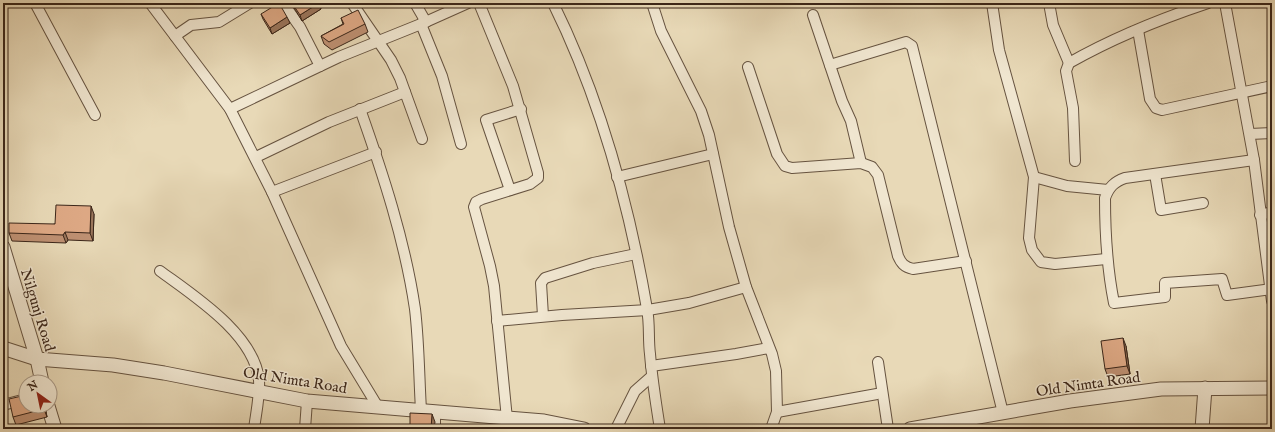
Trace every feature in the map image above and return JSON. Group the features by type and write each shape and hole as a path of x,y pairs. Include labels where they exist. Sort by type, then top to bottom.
{"street":[{"path":"35,3 95,115"},
{"path":"150,3 230,109 256,157 341,346 378,407"},
{"path":"175,36 190,25 219,22 250,3"},
{"path":"283,3 300,27 320,66"},
{"path":"352,3 379,41 396,70 422,139"},
{"path":"415,3 424,23 442,76 461,144"},
{"path":"230,109 320,66 468,3"},
{"path":"479,3 499,48 521,109 538,178 530,184 476,202 474,207 490,266 507,419"},
{"path":"552,3 584,72 630,224 648,310 652,376 660,429"},
{"path":"652,3 661,31 701,111 709,135 729,226 746,287 776,371 777,412 771,429"},
{"path":"992,3 999,50 1034,177 1029,238 1032,250 1036,258 1041,262 1056,264 1106,260"},
{"path":"1050,3 1053,25 1069,62 1066,71 1073,108 1075,161"},
{"path":"1069,62 1099,46 1208,3"},
{"path":"1225,3 1250,134 1260,215 1270,264 1272,301"},
{"path":"813,15 851,121 860,163"},
{"path":"1138,30 1150,99 1156,108 1162,110 1272,86"},
{"path":"830,65 906,42 912,46 1003,413"},
{"path":"748,66 777,154 786,166 792,168 860,163 872,167 876,170 898,256 906,267 912,269 966,261"},
{"path":"256,157 329,122 405,92"},
{"path":"360,109 376,152 396,220 410,277 416,323 421,410"},
{"path":"510,190 486,120 521,109"},
{"path":"1250,134 1272,132"},
{"path":"272,192 376,152"},
{"path":"617,177 713,154"},
{"path":"1254,160 1125,178 1115,182 1108,190 1105,198 1106,260 1114,303 1165,297 1165,283 1222,279 1228,296 1271,289"},
{"path":"1155,174 1161,210 1203,203"},
{"path":"1034,177 1067,186 1108,190"},
{"path":"1260,215 1272,212"},
{"name":"Nilgunj Road","path":"3,247 40,374"},
{"path":"543,316 540,290 541,283 545,278 593,263 636,254"},
{"path":"160,271 222,317 232,328 252,358 259,380 254,429"},
{"path":"497,321 543,316 648,310 689,303 746,287"},
{"name":"Old Nimta Road","path":"3,348 37,359 113,365 164,373 307,401 544,421 579,428"},
{"path":"651,366 769,348"},
{"path":"878,362 888,429"},
{"path":"616,429 635,390 652,376"},
{"path":"1202,429 1205,388"},
{"name":"Old Nimta Road","path":"910,429 950,425 1003,413 1070,401 1162,389 1272,388"},
{"path":"777,412 877,394"},
{"path":"3,405 18,401"},
{"path":"305,429 307,401"},
{"path":"435,412 435,429"},
{"path":"50,414 55,429"}],"building":[{"path":"279,3 287,17 270,28 261,14"},
{"path":"292,3 319,3 300,15"},
{"path":"358,10 365,24 329,42 321,36 344,24 341,18"},
{"path":"56,205 91,206 90,233 65,232 63,235 9,233 9,223 55,224"},
{"path":"1123,338 1127,366 1105,369 1101,341"},
{"path":"18,397 18,414 25,414 13,417 9,399"},
{"path":"410,413 432,414 431,429 410,429"}]}
